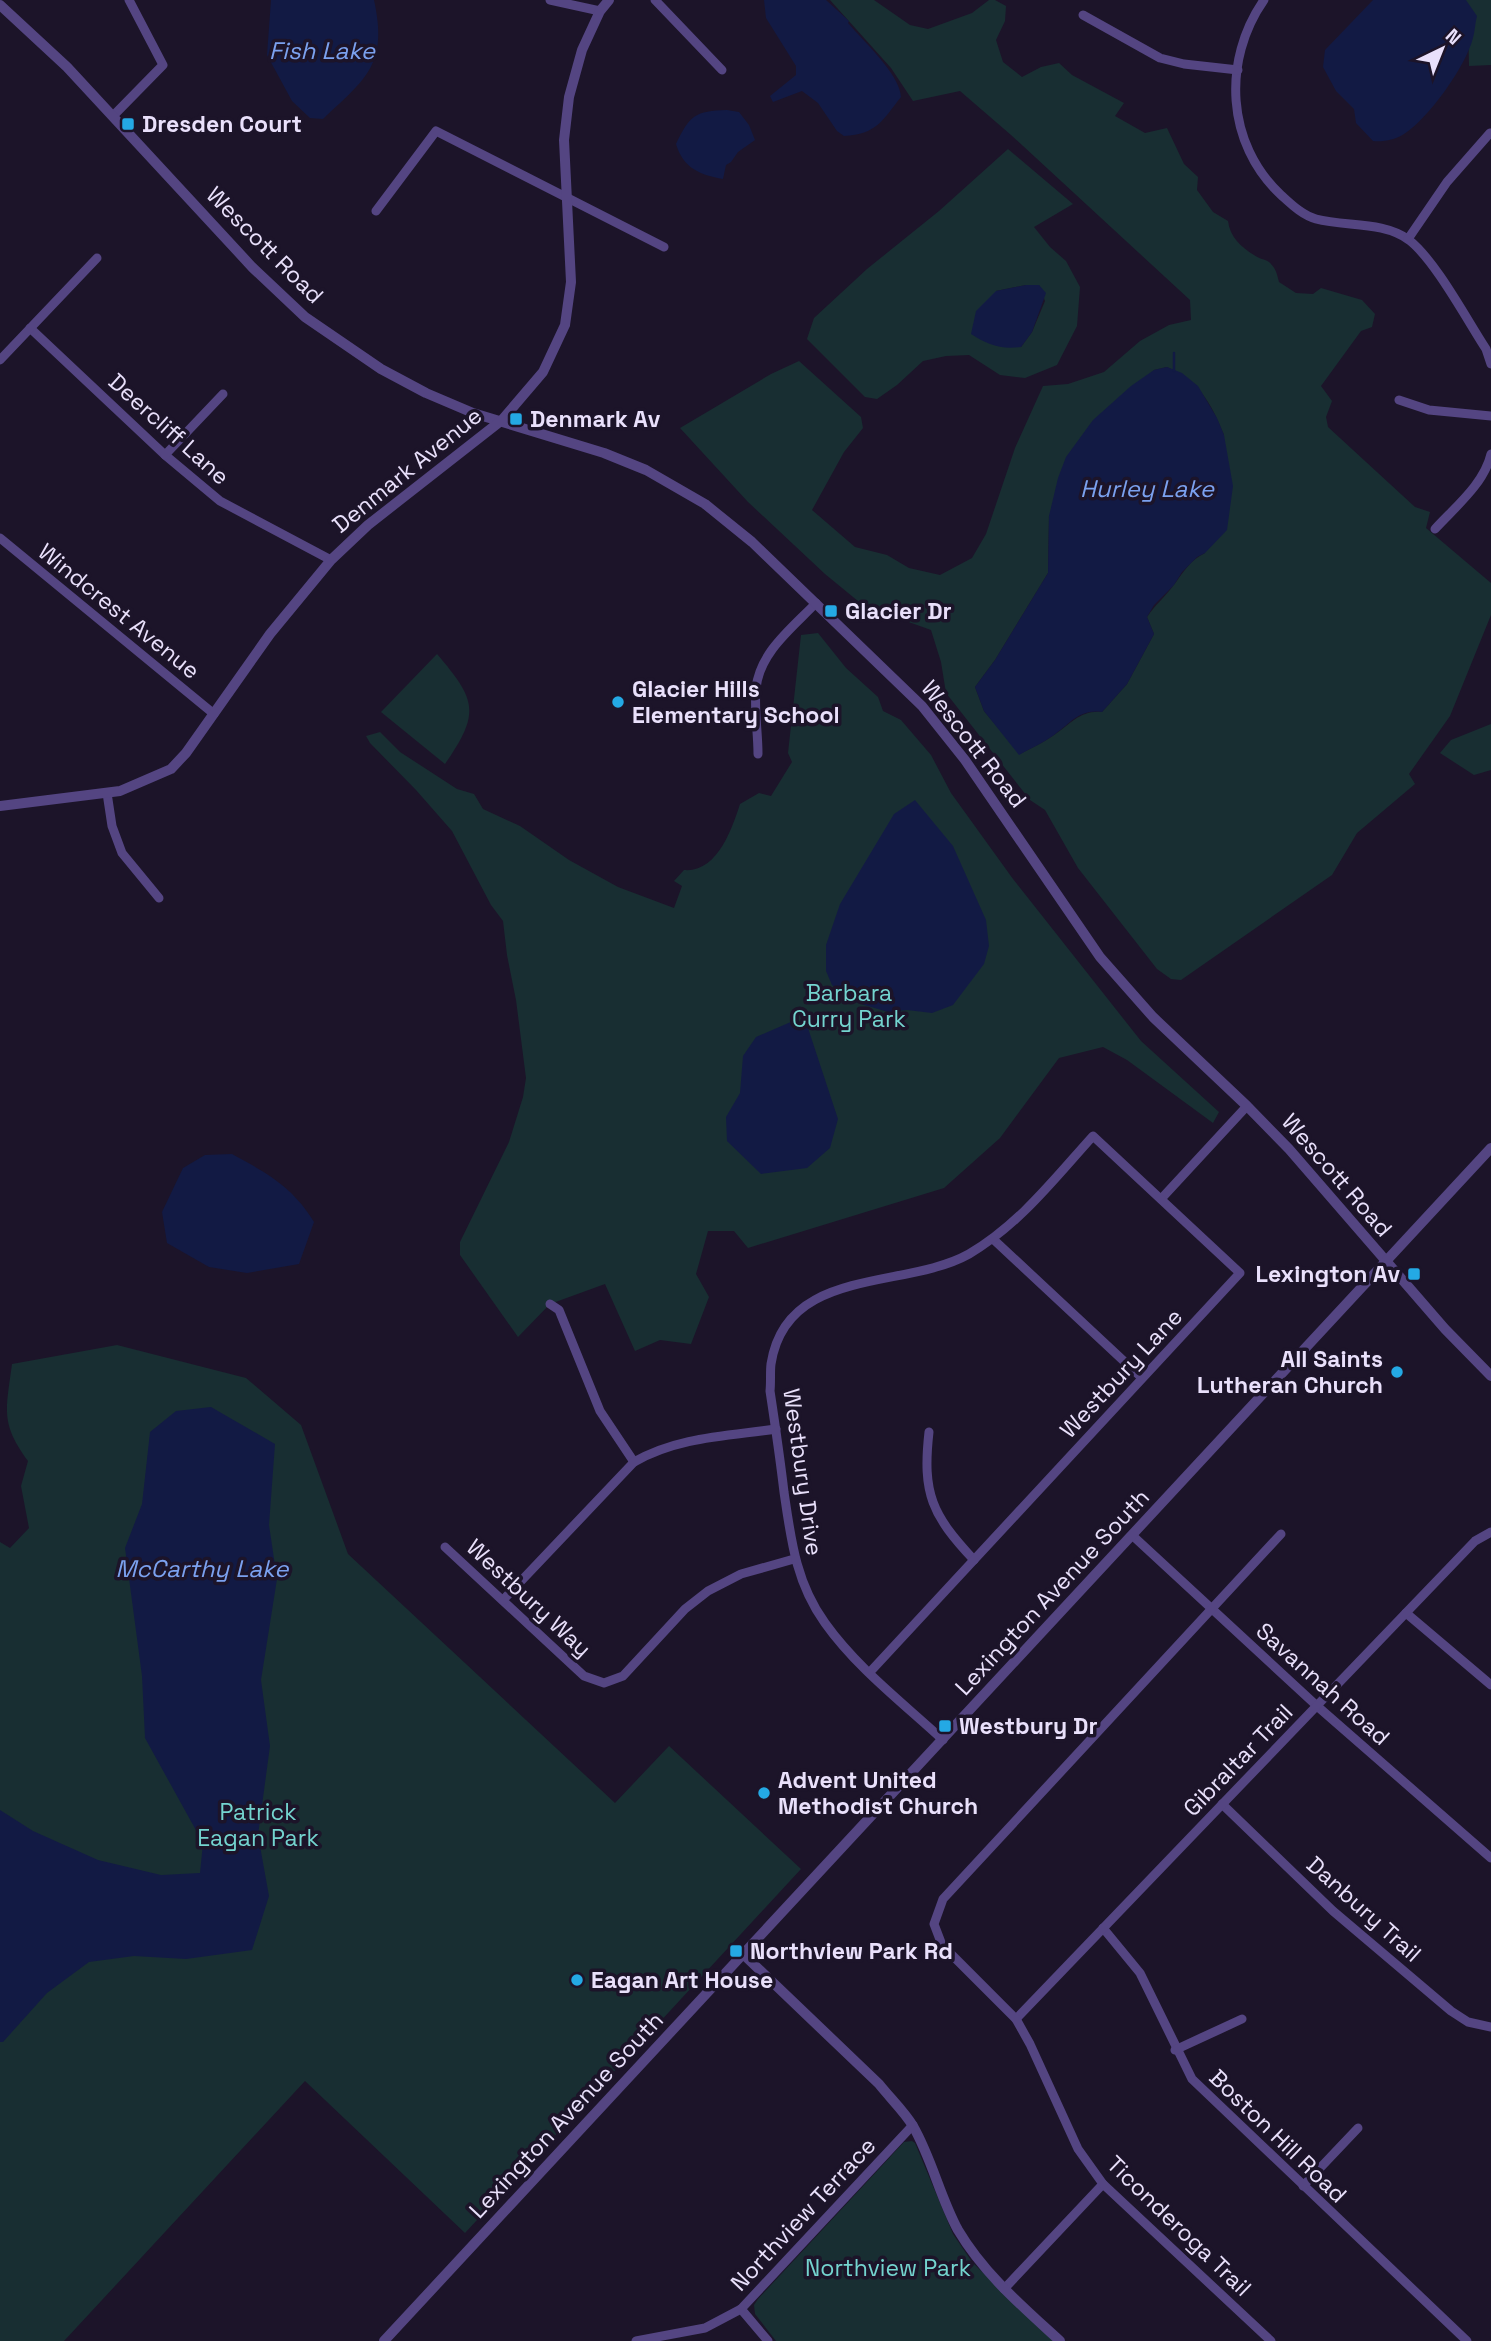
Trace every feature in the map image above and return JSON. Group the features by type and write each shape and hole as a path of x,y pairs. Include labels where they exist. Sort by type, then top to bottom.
{"street":[{"path":"113,116 163,65 129,0"},
{"path":"550,0 600,11"},
{"name":"Denmark Avenue","path":"0,806 120,791 171,769 186,753 270,634 331,560 369,525 502,420 543,372 565,325 571,282 564,140 569,97 582,50 608,0"},
{"path":"655,0 722,70"},
{"path":"1264,0 1253,16 1241,45 1235,102 1241,134 1254,162 1274,188 1296,209 1314,219 1382,228 1408,239 1425,257 1486,349 1491,364"},
{"name":"Wescott Road","path":"0,5 65,65 253,268 305,317 381,369 426,393 473,413 604,453 646,470 705,504 752,542 922,706 965,760 1100,957 1153,1017 1289,1149 1444,1329 1491,1376"},
{"path":"1083,15 1160,58 1238,71"},
{"path":"376,211 436,131 664,247"},
{"path":"1408,239 1447,182 1490,133"},
{"path":"0,360 96,258"},
{"name":"Deercliff Lane","path":"30,328 165,455 220,501 331,560"},
{"path":"165,455 223,394"},
{"path":"1399,400 1429,410 1491,416"},
{"path":"1434,529 1487,476 1491,454"},
{"name":"Windcrest Avenue","path":"0,538 214,714"},
{"path":"758,754 755,701 760,670 770,652 816,603"},
{"path":"107,793 112,826 122,853 159,898"},
{"path":"1161,1199 1247,1106"},
{"name":"Westbury Drive","path":"943,1740 841,1644 823,1621 807,1592 794,1559 771,1391 771,1363 779,1338 794,1317 812,1301 839,1289 941,1266 966,1256 993,1239 1020,1216 1093,1136 1161,1199"},
{"name":"Lexington Avenue South","path":"384,2341 1491,1148"},
{"name":"Westbury Lane","path":"870,1672 1240,1273 1161,1199"},
{"path":"993,1239 1142,1378"},
{"path":"550,1304 559,1310 600,1411 634,1462"},
{"path":"503,1600 634,1462 677,1442 776,1429"},
{"path":"929,1432 925,1463 929,1493 945,1530 974,1560"},
{"name":"Gibraltar Trail","path":"1016,2019 1475,1541 1491,1532"},
{"path":"1212,1609 1281,1534"},
{"name":"Savannah Road","path":"1133,1536 1317,1706 1491,1858"},
{"name":"Westbury Way","path":"445,1547 584,1676 604,1683 623,1676 685,1609 708,1591 741,1574 794,1559"},
{"name":"Ticonderoga Trail","path":"1212,1609 943,1899 934,1924 942,1945 1016,2019 1078,2150 1103,2183 1271,2341"},
{"path":"1406,1612 1491,1685"},
{"name":"Danbury Trail","path":"1222,1804 1334,1911 1451,2011 1468,2022 1491,2026"},
{"name":"Boston Hill Road","path":"1103,1928 1140,1973 1192,2079 1467,2341"},
{"path":"744,1955 879,2084 913,2126 957,2228 978,2260 1004,2289 1060,2341"},
{"path":"1175,2049 1242,2020"},
{"name":"Northview Terrace","path":"636,2341 705,2328 741,2309 913,2126"},
{"path":"1303,2186 1358,2127"},
{"path":"1004,2289 1103,2183"},
{"path":"741,2309 768,2341"}],"green space":[{"path":"830,0 874,0 910,25 928,29 972,13 989,0 995,0 1006,6 1005,21 996,40 1003,62 1022,77 1041,67 1059,63 1072,75 1124,103 1115,116 1145,133 1167,128 1184,164 1198,177 1197,190 1213,212 1228,221 1231,232 1241,245 1271,264 1279,282 1296,293 1313,294 1321,288 1362,300 1375,314 1372,327 1361,331 1321,386 1332,401 1326,417 1328,427 1415,507 1430,512 1426,528 1491,583 1491,615 1450,716 1409,774 1415,784 1357,833 1332,875 1181,980 1171,979 1157,969 1078,868 1045,810 1030,800 946,693 941,662 931,630 864,606 825,574 748,502 680,428 771,374 799,361 861,417 863,428 844,452 812,510 855,547 887,555 909,568 940,575 972,558 986,534 1015,448 1043,386 1068,384 1104,372 1140,341 1169,325 1191,320 1190,300 960,91 913,101 891,68","holes":["1167,367 1188,379 1203,395 1224,435 1205,553 1187,567 1147,617 1154,634 1127,684 1102,712 1082,715 1050,738 1020,754 984,711 975,687 995,660 1048,573 1049,516 1154,370"]},
{"path":"1454,0 1491,0 1491,65 1469,66 1468,21"},
{"path":"1008,149 1073,204 1034,227 1066,261 1080,287 1077,326 1057,365 1025,378 1000,375 969,355 946,356 923,361 877,399 865,397 807,339 814,318 867,269 939,211","holes":["1039,285 1045,301 1032,332 1021,347 996,291"]},
{"name":"Barbara Curry Park","path":"818,633 846,668 878,697 883,711 901,720 931,755 951,793 1013,879 1141,1041 1219,1112 1213,1123 1127,1060 1103,1047 1059,1058 1000,1138 944,1188 748,1248 734,1231 708,1231 696,1274 709,1297 691,1344 660,1340 635,1351 605,1284 550,1304 518,1337 460,1255 460,1242 509,1142 526,1078 503,921 491,905 452,831 366,736 380,732 400,752 457,789 474,794 483,809 520,826 569,860 618,887 674,908 682,886 674,881 684,870 696,869 714,857 733,825 740,804 759,793 771,796 792,762 788,753 801,635"},
{"path":"437,654 460,684 469,708 464,732 445,764 381,712"},
{"path":"1491,724 1491,770 1474,775 1440,753 1451,740"},
{"name":"Patrick Eagan Park","path":"117,1345 246,1378 301,1425 348,1554 615,1803 669,1746 801,1869 465,2233 305,2081 64,2341 0,2341 0,1542 10,1548 29,1528 21,1486 28,1461 9,1426 8,1393 12,1364"},
{"name":"Northview Park","path":"912,2141 953,2234 972,2262 1053,2341 776,2341 755,2314 754,2305 758,2299 904,2142"}],"water":[{"name":"Fish Lake","path":"271,0 374,0 378,22 376,55 362,80 323,119 310,118 292,101 267,55"},
{"path":"764,0 826,0 849,21 888,68 899,88 901,97 878,125 855,135 844,136 837,131 818,103 802,91 773,102 770,96 796,75 796,66 766,18"},
{"path":"1373,0 1466,0 1477,16 1474,35 1463,63 1435,104 1404,134 1381,141 1373,141 1356,123 1354,109 1336,91 1323,67 1325,50"},
{"path":"727,110 739,112 749,125 755,140 726,165 723,179 707,175 688,165 676,144 695,116"},
{"path":"1039,285 1046,293 1032,332 1021,347 994,345 971,334 976,311 996,291"},
{"name":"Hurley Lake","path":"1167,367 1182,373 1198,386 1224,435 1233,486 1227,530 1182,572 1174,585 1154,605 1147,617 1154,634 1127,684 1102,712 1081,715 1050,738 1019,755 984,711 975,687 995,660 1048,573 1049,516 1066,457 1093,420 1131,386 1154,370"},
{"path":"915,800 953,846 986,920 989,946 984,964 953,1005 932,1013 907,1010 888,1012 845,997 832,985 826,971 826,945 840,904 894,814"},
{"path":"793,1021 806,1022 838,1119 830,1148 807,1168 761,1174 727,1141 726,1117 740,1093 743,1056 756,1037"},
{"path":"232,1154 288,1190 314,1222 299,1264 247,1273 209,1267 167,1243 162,1212 183,1168 205,1155"},
{"name":"McCarthy Lake","path":"211,1407 275,1444 269,1525 277,1579 261,1680 270,1746 258,1835 269,1896 252,1950 186,1959 134,1956 89,1962 47,1993 3,2042 0,2042 0,1810 33,1831 98,1860 161,1875 200,1873 203,1843 145,1738 142,1676 125,1548 142,1504 150,1432 176,1411"}],"waterway":[{"path":"1174,353 1174,371"}],"place":[{"name":"Dresden Court","path":"128,124"},
{"name":"Denmark Av","path":"516,419"},
{"name":"Glacier Dr","path":"831,611"},
{"name":"Glacier Hills Elementary School","path":"618,702"},
{"name":"Lexington Av","path":"1414,1274"},
{"name":"All Saints Lutheran Church","path":"1397,1372"},
{"name":"Westbury Dr","path":"945,1726"},
{"name":"Advent United Methodist Church","path":"764,1793"},
{"name":"Northview Park Rd","path":"736,1951"},
{"name":"Eagan Art House","path":"577,1980"}]}
